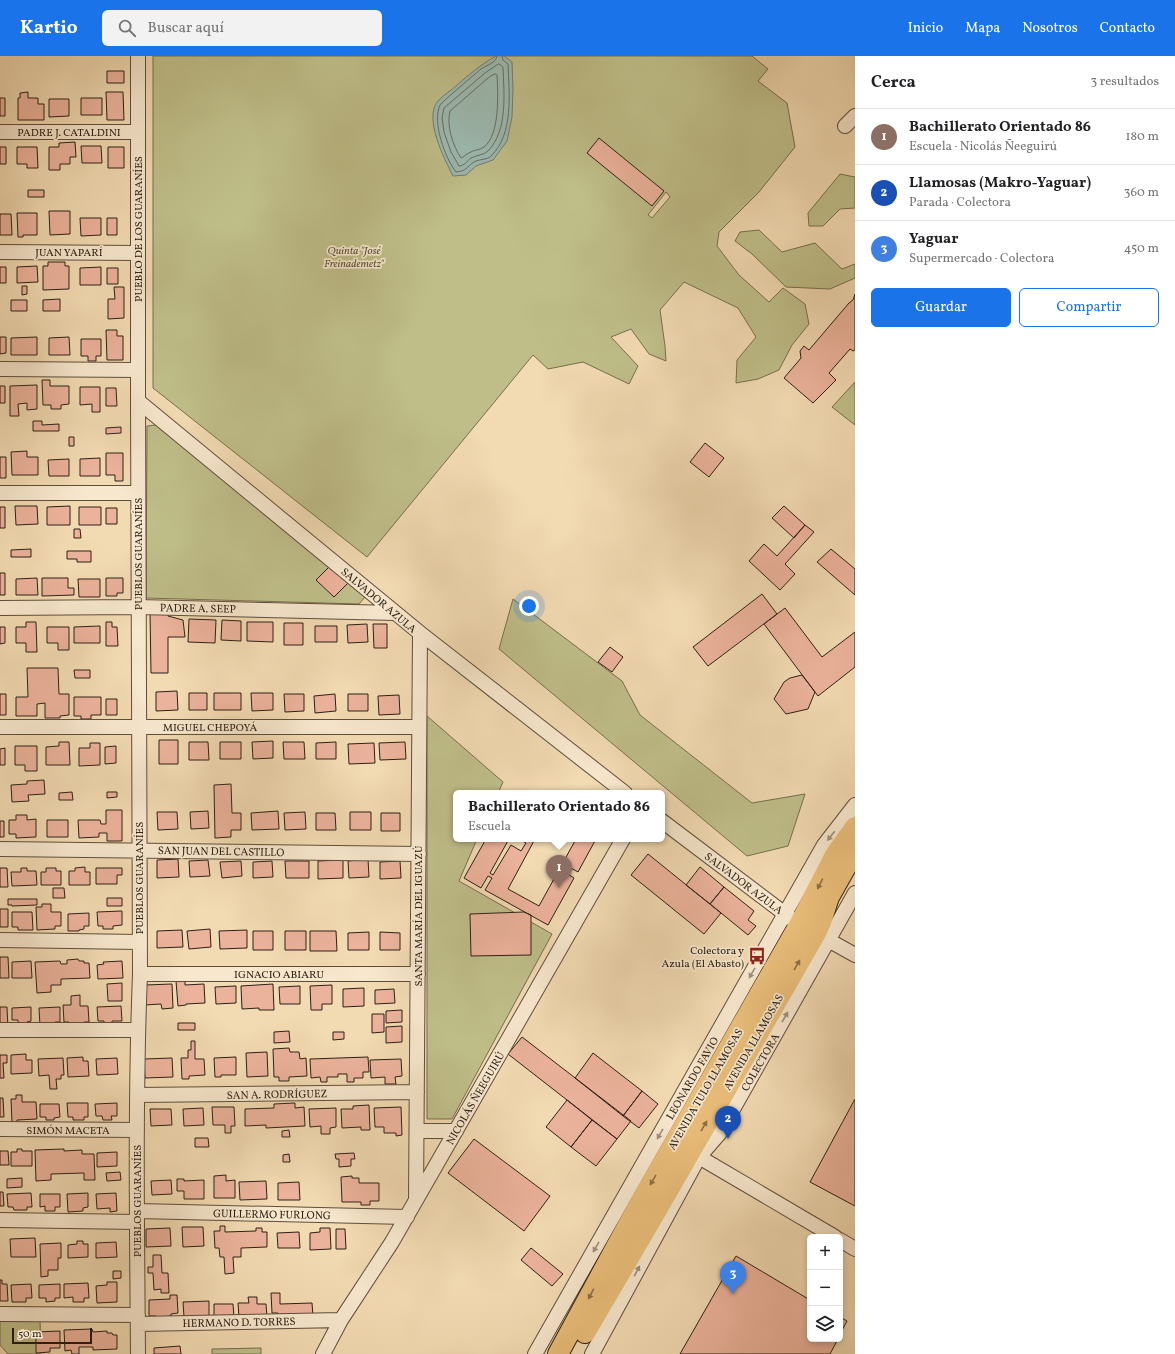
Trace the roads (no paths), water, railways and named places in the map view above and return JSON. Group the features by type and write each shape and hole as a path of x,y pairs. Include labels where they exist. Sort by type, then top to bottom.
{"highway":[{"name":"AVENIDA TULO LLAMOSAS","path":"558,1354 641,1201 807,928 835,855 855,826"},
{"name":"AVENIDA LLAMOSAS","path":"573,1354 657,1210 807,928 821,922 829,897 855,852"}],"street":[{"name":"PUEBLO DE LOS GUARANÍES","path":"138,56 138,401"},
{"path":"845,126 855,116"},
{"name":"PADRE J. CATALDINI","path":"0,132 138,132"},
{"name":"JUAN YAPARÍ","path":"0,252 138,253"},
{"path":"0,369 138,370"},
{"name":"PUEBLOS GUARANÍES","path":"138,401 140,942 137,1095 138,1354"},
{"name":"SALVADOR AZULA","path":"138,401 420,633 622,790"},
{"path":"0,493 138,493"},
{"name":"PADRE A. SEEP","path":"0,608 138,607 396,613"},
{"name":"SANTA MARÍA DEL IGUAZÚ","path":"416,1200 420,633"},
{"name":"MIGUEL CHEPOYÁ","path":"0,727 419,727"},
{"name":"LEONARDO FAVIO","path":"535,1354 807,928 824,845 855,805"},
{"name":"SALVADOR AZULA","path":"665,823 807,928 855,954"},
{"name":"NICOLÁS ÑEEGUIRÚ","path":"322,1354 341,1320 392,1242 621,842"},
{"name":"SAN JUAN DEL CASTILLO","path":"0,849 419,854"},
{"name":"COLECTORA","path":"592,1354 699,1157 718,1134 807,928 855,893"},
{"path":"0,940 140,942"},
{"name":"IGNACIO ABIARU","path":"140,974 418,974"},
{"path":"0,1030 138,1030"},
{"name":"SAN A. RODRÍGUEZ","path":"137,1095 417,1092"},
{"name":"SIMÓN MACETA","path":"0,1129 137,1130"},
{"path":"417,1131 456,1131"},
{"path":"699,1157 830,1234"},
{"name":"GUILLERMO FURLONG","path":"0,1220 137,1217 406,1217"},
{"path":"843,1242 855,1248"},
{"name":"HERMANO D. TORRES","path":"0,1314 138,1319 341,1320"}],"water":[{"path":"496,56 504,56 512,62 512,117 507,141 493,160 476,166 466,175 453,176 437,139 433,118 434,108 442,97 475,70"}],"place":[{"name":"Bachillerato Orientado 86","path":"559,888"},
{"name":"Colectora y Azula (El Abasto)","path":"757,956"},
{"name":"Llamosas (Makro-Yaguar)","path":"728,1139"},
{"name":"Yaguar","path":"733,1294"}],"park label":[{"name":"Quinta \"José Freinademetz\"","path":"354,256"}]}
